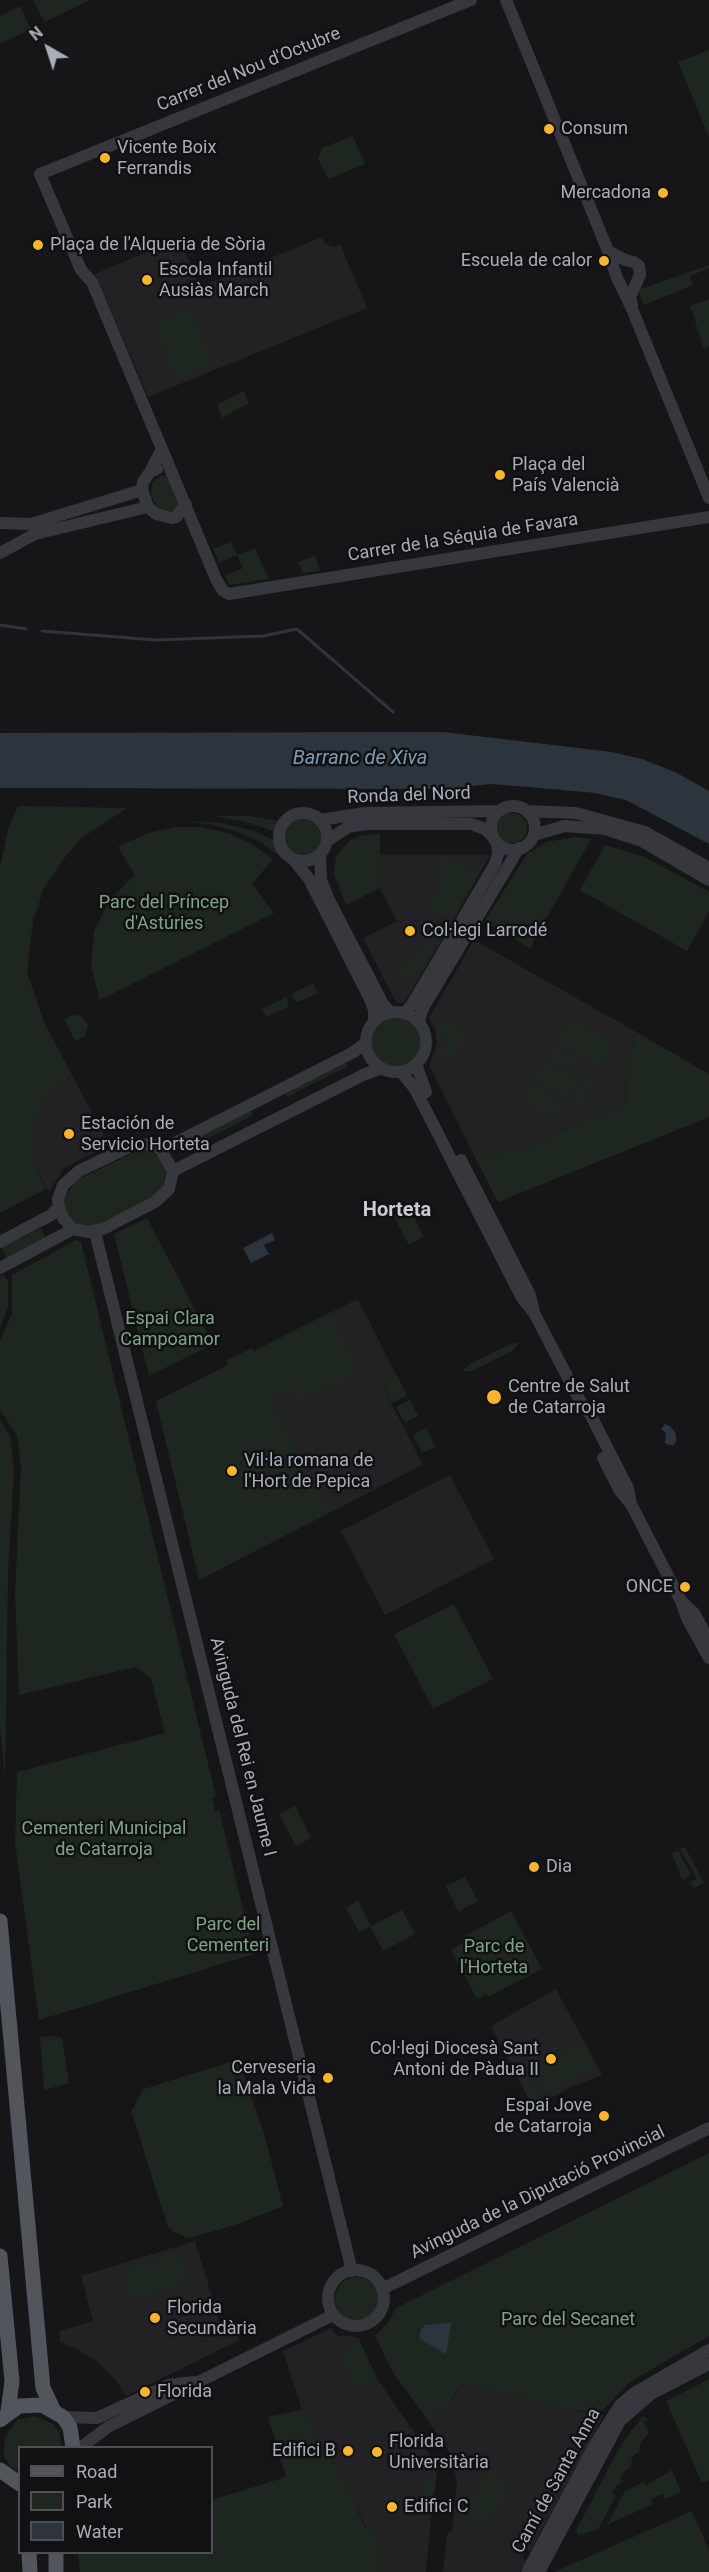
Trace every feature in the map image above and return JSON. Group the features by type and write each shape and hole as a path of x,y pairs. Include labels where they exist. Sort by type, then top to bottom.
{"main road":[{"path":"0,1921 43,2388 58,2413 70,2427 73,2446"},
{"path":"0,2256 12,2381 4,2416"},
{"path":"4,2416 30,2404 58,2413"},
{"path":"0,2470 17,2486"},
{"path":"29,2554 30,2572"},
{"path":"56,2554 56,2572"}],"street":[{"name":"Carrer del Nou d'Octubre","path":"162,450 92,282 81,270 40,174 471,0"},
{"path":"508,3 617,278 632,309 709,498"},
{"path":"608,251 639,266 640,276 630,297 632,309"},
{"path":"617,278 616,267 625,260"},
{"path":"617,278 629,285 636,281"},
{"path":"162,450 186,504 194,529"},
{"path":"162,450 143,482 142,490 148,507 163,517 176,517 194,529"},
{"path":"150,472 162,468 172,472"},
{"path":"0,523 31,524 132,495 142,490"},
{"path":"176,517 186,504"},
{"path":"0,553 35,534 148,507"},
{"name":"Carrer de la Séquia de Favara","path":"194,529 223,591 235,594 709,517"},
{"path":"404,1013 411,1006 495,864 498,854 492,822 499,811 513,806 526,811 576,813 645,832 709,868"},
{"name":"Ronda del Nord","path":"320,820 365,813 499,811"},
{"path":"418,1021 423,1008 519,848 529,842 534,835 534,822 526,811"},
{"path":"374,1021 374,1010 370,999 309,879 280,847 279,833 286,819 299,813 314,815 327,832 327,841 320,854 321,880 383,1005 390,1012"},
{"name":"Ronda del Nord","path":"327,841 348,827 366,824 471,824 485,829 495,840"},
{"path":"534,835 564,826 605,829 642,841 709,880"},
{"path":"495,840 506,848 519,848"},
{"path":"293,860 308,861 320,854"},
{"path":"382,1068 369,1054 366,1043 369,1029 374,1021 390,1012 404,1013 418,1021 424,1030 427,1044 423,1057 416,1064 400,1072"},
{"path":"161,1150 352,1053 366,1043"},
{"path":"416,1064 422,1085 488,1221 522,1298 534,1313 579,1399 590,1414 628,1488 631,1504 709,1658"},
{"path":"173,1171 363,1075 382,1068 400,1072 415,1089 488,1221"},
{"path":"0,1268 73,1229 95,1232 162,1197 169,1189 173,1171 161,1150 154,1145 135,1144 79,1171 61,1187 59,1207 63,1218 73,1229"},
{"path":"0,1242 51,1215 59,1207"},
{"name":"Avinguda del Rei en Jaume I","path":"95,1232 352,2271"},
{"path":"681,1601 690,1609 709,1640"},
{"name":"Avinguda de la Diputació Provincial","path":"382,2289 709,2128"},
{"path":"352,2271 371,2274 382,2289 382,2307 369,2323 349,2325 333,2315 328,2300 332,2284 337,2277 352,2271"},
{"path":"82,2446 93,2436 200,2380 333,2315"},
{"name":"Camí de Santa Anna","path":"527,2572 594,2446 620,2405 634,2393 709,2350"},
{"path":"539,2572 620,2421 651,2394 709,2364"},
{"path":"58,2413 97,2418 169,2385 200,2380"}],"shaded area":[{"path":"322,237 325,243 333,247 340,244 367,308 148,397 95,274 179,238 200,287"},
{"name":"Col·legi Larrodé","path":"380,855 490,855 450,926 445,923 439,935 443,938 404,1003 396,1002 363,938 397,921 380,888"},
{"path":"474,940 638,1033 626,1064 627,1102 520,1150 474,1155 429,1065 437,1043 435,1030 429,1018"},
{"name":"Estación de Servicio Horteta","path":"72,1075 109,1145 64,1168 49,1192 35,1168 32,1146 35,1124 44,1102"},
{"path":"358,1299 396,1374 381,1383 423,1465 331,1512 272,1400 270,1343"},
{"path":"450,1475 494,1559 385,1615 341,1531"},
{"name":"Col·legi Diocesà Sant Antoni de Pàdua II","path":"556,1989 602,2075 571,2087 534,2108 491,2026"},
{"name":"Florida Secundària","path":"195,2241 223,2333 236,2329 239,2340 126,2396 115,2379 99,2363 79,2350 60,2342 59,2331 93,2321 81,2276"},
{"name":"Florida Universitària","path":"331,2328 338,2337 342,2335 359,2338 372,2371 436,2464 426,2572 382,2572 382,2566 350,2491 302,2410 283,2351"},
{"path":"462,2384 561,2408 604,2415 531,2550 525,2550 522,2556 526,2561 519,2572 443,2572 447,2534 452,2531 457,2481 449,2452 426,2418 450,2402"}],"green space":[{"path":"33,0 91,0 44,22"},
{"path":"20,6 31,29 0,44 0,16"},
{"path":"709,50 709,137 678,62"},
{"path":"353,136 365,164 328,179 318,158 322,148"},
{"path":"709,265 709,268 690,276 693,285 644,305 638,290"},
{"path":"709,299 709,346 704,349 690,306"},
{"path":"190,308 213,364 176,380 152,323"},
{"path":"244,391 249,403 222,418 217,405"},
{"path":"161,475 167,476 178,494 179,505 172,511 160,510 151,497 152,483"},
{"path":"231,542 237,555 219,563 213,549"},
{"path":"255,548 269,579 229,585 225,576 243,568 237,555"},
{"path":"315,556 320,571 303,573 298,562"},
{"path":"18,806 127,808 80,839 44,888 33,921 27,973 45,1024 72,1075 44,1102 35,1124 32,1146 35,1168 46,1189 0,1213 0,867 8,830"},
{"path":"512,813 518,814 526,822 526,834 518,842 512,843 506,842 498,834 497,828 498,822 506,814"},
{"path":"214,816 250,816 278,821 274,831 242,821"},
{"path":"303,819 316,824 321,837 316,850 303,855 290,850 285,837 290,824"},
{"path":"181,821 223,823 257,832 273,840 280,856 262,843 238,832 209,824"},
{"name":"Parc del Príncep d'Astúries","path":"176,827 198,827 228,833 250,843 273,859 252,884 274,913 100,1000 91,966 94,931 110,899 135,875 118,847 148,833"},
{"path":"380,834 380,888 346,905 334,875 336,856 350,840 363,835"},
{"path":"575,837 591,839 530,948 484,922 527,854 546,842"},
{"path":"605,845 645,857 709,892 709,911 687,951 580,890"},
{"path":"443,856 454,863 456,859 478,873 450,921 427,907 443,880 432,873"},
{"path":"434,936 439,938 408,986 396,972"},
{"path":"313,983 318,993 298,1002 294,1000 291,994"},
{"path":"287,997 288,1007 267,1017 262,1009"},
{"path":"72,1015 81,1016 88,1025 85,1036 75,1041 64,1019"},
{"path":"570,1017 615,1043 601,1067 557,1042"},
{"path":"391,1018 401,1018 413,1025 420,1037 420,1047 413,1059 401,1066 391,1066 376,1055 372,1047 372,1037 383,1022"},
{"path":"440,1022 468,1029 459,1054 441,1058 444,1042"},
{"path":"638,1033 709,1074 709,1117 498,1202 474,1155 520,1150 627,1102 626,1064"},
{"path":"554,1047 576,1059 570,1070 548,1058"},
{"path":"544,1062 576,1080 566,1097 535,1079"},
{"path":"346,1063 348,1066 287,1097 285,1093"},
{"path":"583,1076 594,1082 582,1104 571,1098"},
{"path":"532,1084 563,1102 554,1118 522,1100"},
{"path":"251,1111 253,1115 190,1148 187,1143"},
{"path":"139,1150 150,1151 159,1157 166,1171 163,1188 153,1197 98,1225 81,1225 70,1219 65,1210 64,1198 75,1181"},
{"path":"409,1208 424,1237 409,1245 393,1215"},
{"name":"Espai Clara Campoamor","path":"147,1218 213,1344 149,1376 114,1234"},
{"path":"41,1228 45,1237 7,1258 1,1248"},
{"path":"76,1240 81,1242 216,1796 212,1798 215,1811 219,1810 254,1954 39,2020 15,1842 17,1772 165,1733 151,1678 135,1667 19,1695 15,1594 21,1466 17,1435 0,1410 0,1340 12,1314 12,1275"},
{"path":"3,1274 8,1282 8,1307 0,1328 0,1277"},
{"path":"329,1313 359,1373 300,1402 293,1389 272,1400 331,1512 199,1580 156,1401 228,1365 227,1360 252,1348 254,1351"},
{"path":"520,1342 512,1351 472,1371 462,1372 468,1365 508,1345"},
{"path":"396,1374 407,1395 392,1403 381,1382"},
{"path":"410,1400 418,1416 405,1423 396,1407"},
{"path":"0,1419 10,1437 14,1468 8,1575 5,1777 0,1727"},
{"path":"426,1428 435,1447 422,1453 413,1435"},
{"path":"454,1604 493,1679 433,1709 394,1634"},
{"path":"295,1806 311,1838 296,1846 279,1814"},
{"path":"685,1847 704,1883 694,1888 690,1882 697,1879 680,1849"},
{"path":"678,1850 691,1875 682,1880 672,1853"},
{"path":"465,1877 478,1901 458,1912 446,1886"},
{"path":"358,1901 371,1926 402,1910 415,1934 383,1951 370,1927 359,1932 346,1908"},
{"name":"Parc de l'Horteta","path":"511,1911 542,1969 488,1997 486,1994 477,1999 451,1950 463,1943 461,1938"},
{"path":"58,2036 62,2038 69,2083 44,2090 40,2037"},
{"path":"581,2043 594,2068 545,2094 532,2069"},
{"path":"233,2061 240,2065 264,2134 283,2206 235,2225 189,2238 173,2232 171,2227 168,2228 131,2110 135,2108 144,2089"},
{"path":"527,2081 543,2102 534,2108 520,2082"},
{"name":"Parc del Secanet","path":"709,2153 709,2336 630,2382 600,2413 561,2408 462,2384 447,2405 426,2418 392,2371 375,2335 387,2324 396,2308"},
{"path":"179,2253 187,2283 131,2300 122,2270"},
{"path":"357,2277 372,2284 379,2299 372,2314 357,2321 342,2314 335,2299 342,2284"},
{"path":"360,2342 378,2380 353,2388 341,2349"},
{"path":"709,2379 709,2480 702,2483 666,2401"},
{"path":"302,2410 350,2491 365,2529 371,2528 381,2556 382,2572 80,2572 78,2554 213,2554 213,2500 286,2477 268,2417"},
{"path":"35,2416 53,2424 59,2431 62,2446 18,2446 18,2471 9,2465 4,2456 5,2436 17,2420"},
{"path":"643,2416 649,2420 644,2422 649,2433 641,2442 639,2452 632,2457 631,2467 624,2472 621,2478 624,2481 616,2486 612,2494 616,2496 598,2529 578,2536 576,2530 622,2443"},
{"path":"672,2470 681,2492 665,2499 663,2494 651,2499 653,2504 607,2525 625,2491 644,2482 646,2485"},
{"path":"427,2471 437,2472 432,2517 425,2501"},
{"path":"489,2471 511,2484 486,2527 464,2514"},
{"path":"692,2511 709,2550 709,2572 554,2572"}],"water":[{"name":"Barranc de Xiva","path":"443,732 612,752 642,759 677,773 709,791 709,844 626,800 595,793 528,787 490,784 446,789 0,788 0,733"},
{"path":"272,1233 275,1240 264,1245 269,1254 251,1263 243,1248"},
{"path":"665,1424 670,1426 676,1434 676,1442 673,1446 665,1443 666,1433 661,1429"},
{"path":"451,2323 446,2354 420,2339 420,2331 425,2325"}],"waterway":[{"path":"0,625 26,629"},
{"path":"42,631 156,640 263,636 297,629 393,712"}],"place":[{"name":"Consum","path":"549,129"},
{"name":"Vicente Boix Ferrandis","path":"105,158"},
{"name":"Mercadona","path":"663,193"},
{"name":"Plaça de l'Alqueria de Sòria","path":"38,245"},
{"name":"Escuela de calor","path":"604,261"},
{"name":"Escola Infantil Ausiàs March","path":"147,280"},
{"name":"Plaça del País Valencià","path":"500,475"},
{"name":"Col·legi Larrodé","path":"410,931"},
{"name":"Estación de Servicio Horteta","path":"69,1134"},
{"name":"Centre de Salut de Catarroja","path":"494,1397"},
{"name":"Vil·la romana de l'Hort de Pepica","path":"232,1471"},
{"name":"ONCE","path":"685,1587"},
{"name":"Dia","path":"534,1867"},
{"name":"Col·legi Diocesà Sant Antoni de Pàdua II","path":"551,2059"},
{"name":"Cerveseria la Mala Vida","path":"328,2078"},
{"name":"Espai Jove de Catarroja","path":"604,2116"},
{"name":"Florida Secundària","path":"155,2318"},
{"name":"Florida","path":"145,2392"},
{"name":"Edifici B","path":"348,2451"},
{"name":"Florida Universitària","path":"377,2452"},
{"name":"Edifici C","path":"392,2507"}],"district":[{"name":"Horteta","path":"397,1211"}],"park label":[{"name":"Cementeri Municipal de Catarroja","path":"104,1839"},
{"name":"Parc del Cementeri","path":"228,1935"}]}
